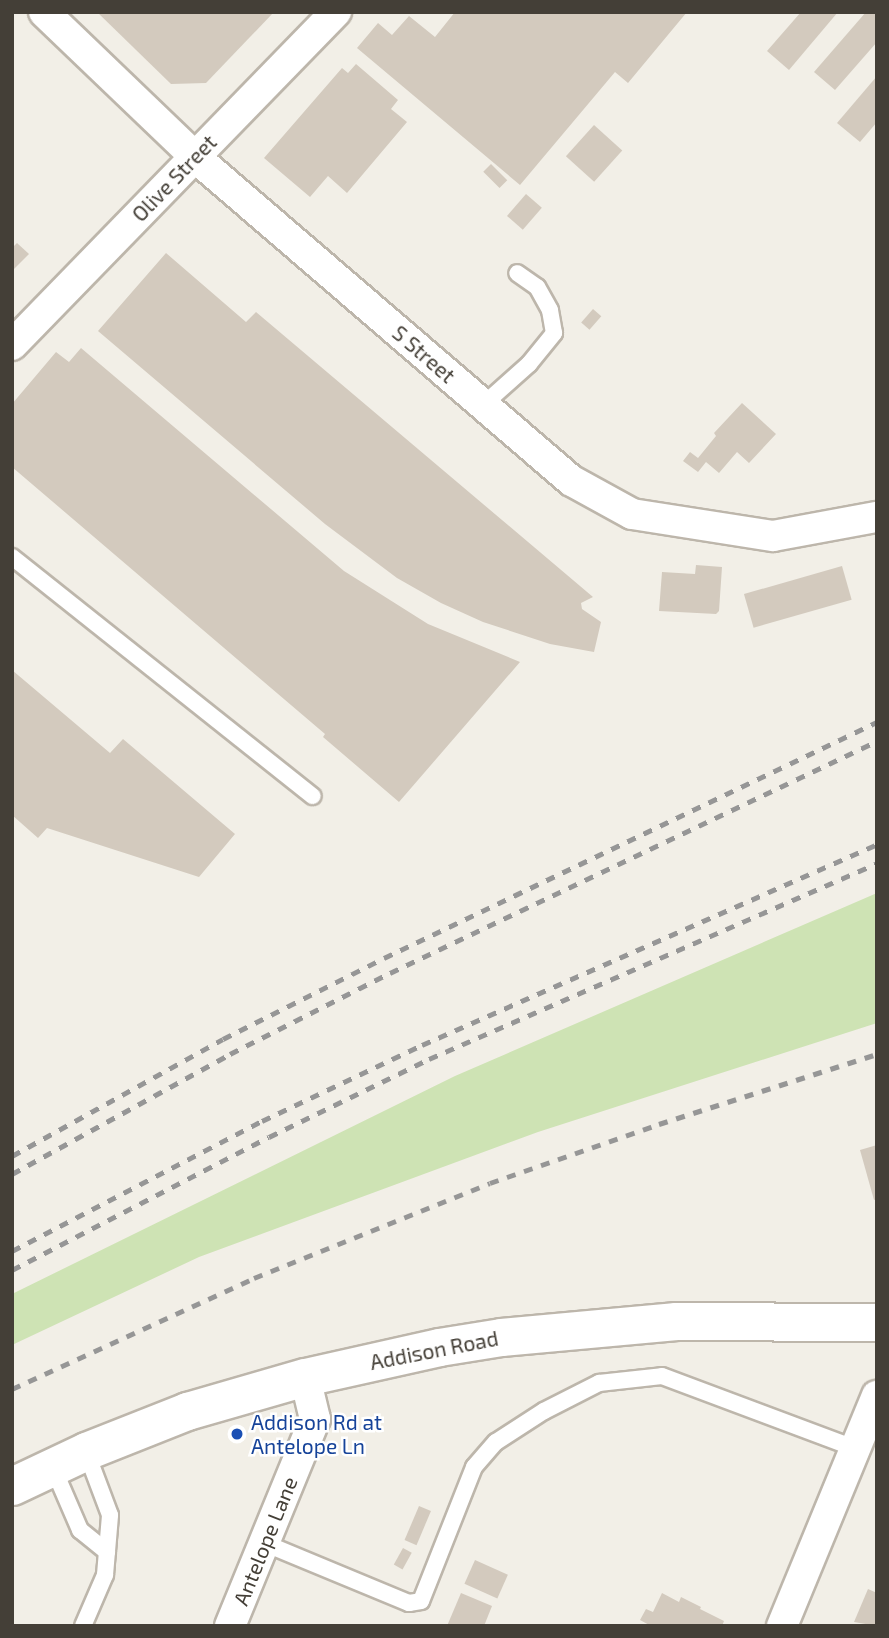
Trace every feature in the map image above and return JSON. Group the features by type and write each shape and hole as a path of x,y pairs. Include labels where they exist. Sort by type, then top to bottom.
{"street":[{"name":"S Street","path":"44,12 195,157 572,481 632,514 773,537 877,517"},
{"name":"Olive Street","path":"12,345 336,12"},
{"name":"Addison Road","path":"12,1486 52,1465 187,1411 305,1377 439,1346 584,1328 690,1321 877,1322"},
{"name":"Antelope Lane","path":"230,1626 315,1419 305,1377"},
{"path":"782,1626 877,1396"}],"lane":[{"path":"483,405 529,364 554,333 550,310 537,286 517,273"},
{"path":"12,556 312,796"},
{"path":"264,1543 409,1603 421,1601 474,1467 496,1442 544,1411 598,1383 662,1376 855,1448"},
{"path":"83,1626 105,1575 110,1515 86,1451"},
{"path":"52,1465 80,1530 107,1552"}],"green space":[{"path":"877,893 877,1023 538,1132 199,1257 12,1345 12,1294 455,1076"}],"building":[{"path":"97,12 274,12 206,83 171,84"},
{"path":"455,12 687,12 628,83 615,72 520,185 357,48 378,23 392,35 409,16 435,37"},
{"path":"801,12 838,12 789,70 767,51"},
{"path":"866,12 877,12 877,42 835,90 814,72"},
{"path":"356,64 398,100 391,109 407,122 347,193 328,176 310,197 264,158 342,68 348,73"},
{"path":"877,76 877,122 860,142 837,123"},
{"path":"594,125 622,150 594,182 566,156"},
{"path":"491,164 507,180 499,188 483,172"},
{"path":"526,194 542,208 523,230 507,216"},
{"path":"17,243 29,254 12,271 12,248"},
{"path":"166,253 246,322 256,312 593,597 581,603 582,609 601,622 594,652 550,644 483,622 441,603 397,578 325,524 98,331"},
{"path":"593,309 601,316 589,330 581,323"},
{"path":"81,348 344,571 428,624 520,662 399,802 323,737 325,734 12,467 12,404 56,352 69,362"},
{"path":"742,403 776,434 749,463 737,452 719,473 706,462 698,472 683,461 690,452 698,458 716,436 714,433"},
{"path":"696,565 722,567 719,611 716,614 659,611 662,572 695,574"},
{"path":"842,566 852,600 754,628 744,594"},
{"path":"12,670 110,753 123,739 235,834 199,877 47,828 38,838 12,815"},
{"path":"877,1145 877,1199 874,1200 860,1150"},
{"path":"419,1506 431,1511 417,1545 405,1540"},
{"path":"403,1548 412,1553 403,1569 394,1565"},
{"path":"475,1560 508,1575 497,1598 464,1584"},
{"path":"868,1589 877,1593 877,1626 854,1622"},
{"path":"461,1593 492,1606 484,1626 447,1626"},
{"path":"662,1593 679,1602 681,1597 701,1607 700,1609 724,1621 722,1626 651,1626 640,1620 646,1609 653,1612"}],"railway":[{"path":"12,1156 223,1039 384,958 877,722"},
{"path":"12,1174 230,1054 390,973 877,741"},
{"path":"12,1251 262,1121 422,1045 877,844"},
{"path":"12,1270 269,1137 429,1059 877,863"},
{"path":"12,1389 254,1278 490,1183 659,1124 877,1054"}],"place":[{"name":"Addison Rd at Antelope Ln","path":"237,1434"}]}
